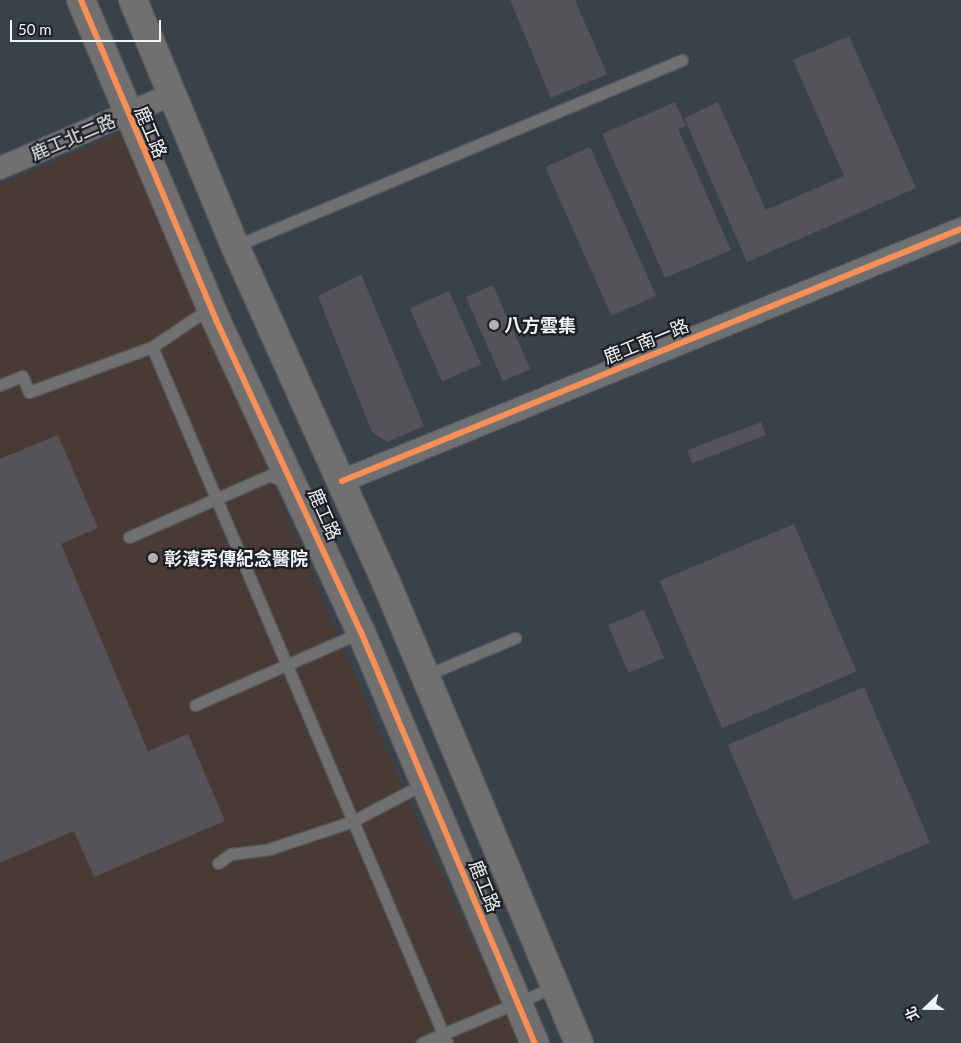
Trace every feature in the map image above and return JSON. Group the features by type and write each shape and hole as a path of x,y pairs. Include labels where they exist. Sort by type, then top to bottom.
{"street":[{"name":"鹿工路","path":"81,0 127,115 216,320 298,489 362,632 535,1043"},
{"name":"鹿工路","path":"132,0 173,94 235,246 342,481 579,1043"},
{"name":"鹿工北二路","path":"0,168 173,94"},
{"name":"鹿工南一路","path":"342,481 961,229"}],"lane":[{"path":"235,246 682,60"},
{"path":"0,385 22,376 29,392 152,347 201,314 216,320"},
{"path":"152,347 219,501 445,1039"},
{"path":"129,537 219,501 270,475 298,489"},
{"path":"195,704 289,667 362,632"},
{"path":"424,676 515,638"},
{"path":"218,863 231,854 269,848 353,821 426,782"},
{"path":"422,1043 445,1039 517,1000 556,986"}],"shaded area":[{"path":"0,0 961,0 961,1043 0,1043"},
{"name":"彰濱秀傳紀念醫院","path":"124,132 406,795 519,1043 0,1043 0,185"}],"building":[{"path":"510,0 575,0 607,74 551,98"},
{"path":"849,36 916,188 747,262 684,118 718,102 766,210 844,176 793,60"},
{"path":"675,102 686,126 678,129 731,250 665,278 602,134"},
{"path":"590,147 656,296 612,316 545,167"},
{"path":"361,274 424,426 387,442 372,432 318,296"},
{"path":"493,285 530,369 503,381 466,297"},
{"path":"449,291 482,364 442,382 410,308"},
{"path":"761,422 766,435 692,463 687,450"},
{"path":"58,435 98,528 61,544 148,751 188,734 225,821 94,877 74,831 0,863 0,459"},
{"path":"794,524 857,671 722,728 660,581"},
{"path":"644,610 664,658 628,673 608,625"},
{"path":"864,687 930,843 794,900 728,745"}],"cycle path":[{"path":"81,0 216,320 361,632 535,1043"},
{"path":"342,481 961,229"}],"place":[{"name":"八方雲集","path":"494,325"},
{"name":"彰濱秀傳紀念醫院","path":"153,558"}]}
